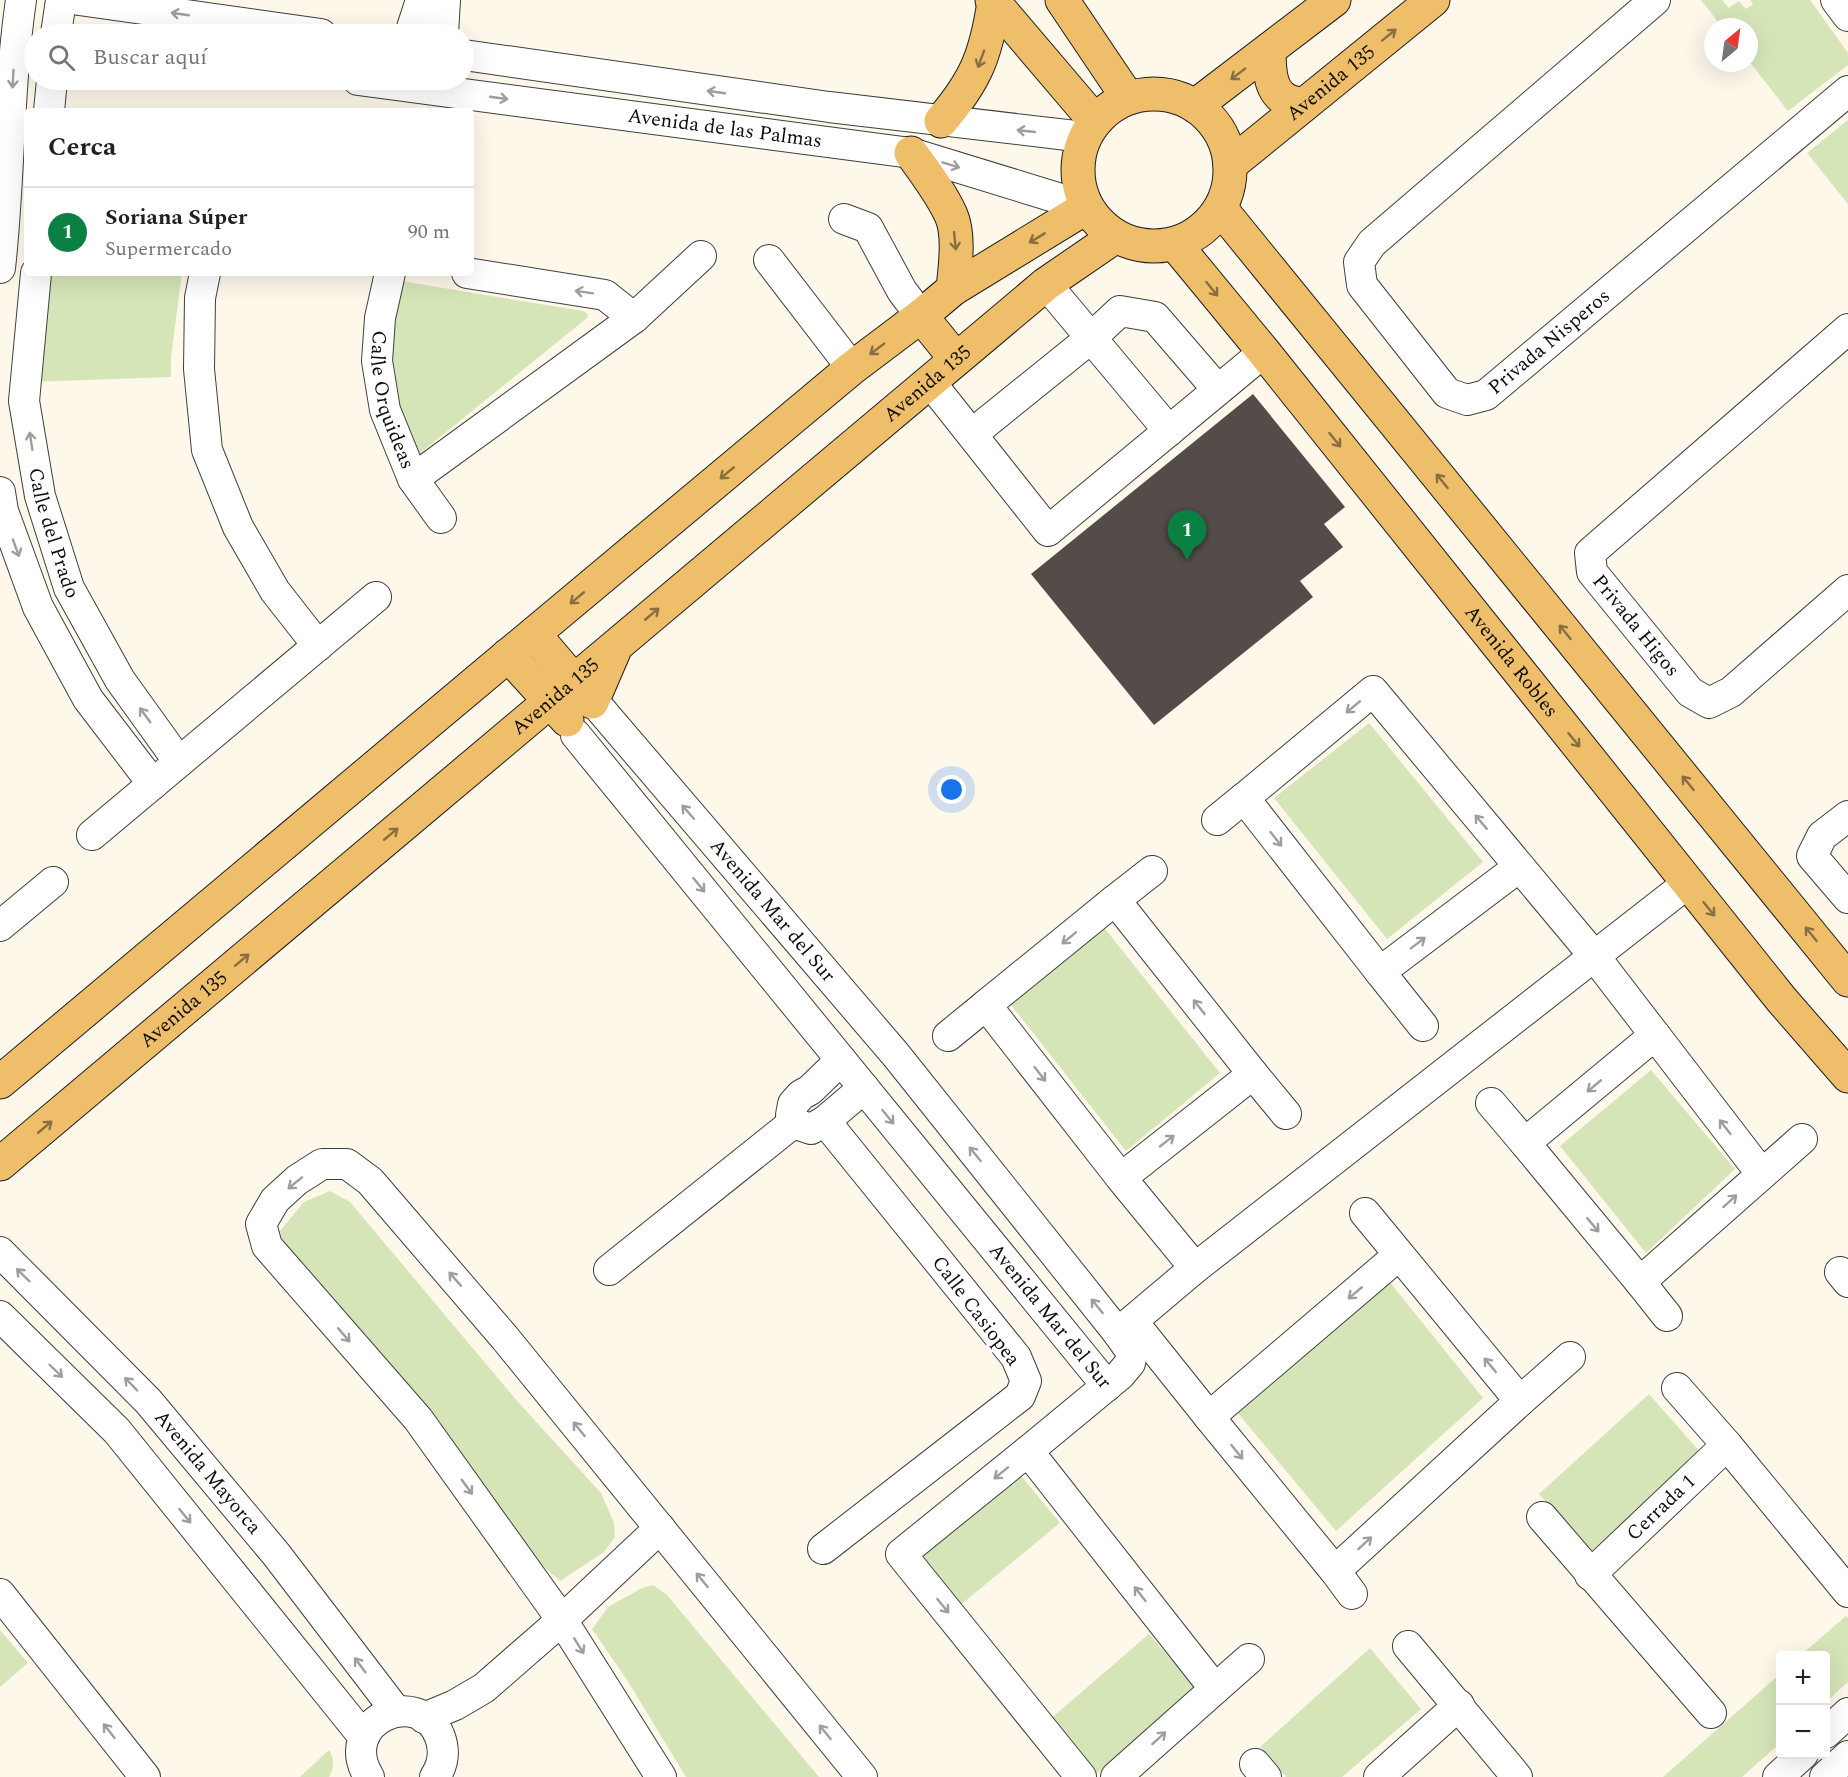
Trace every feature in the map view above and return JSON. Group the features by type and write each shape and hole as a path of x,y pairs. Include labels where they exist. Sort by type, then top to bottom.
{"main road":[{"path":"1062,0 1128,98"},
{"path":"1195,106 1335,0"},
{"name":"Avenida 135","path":"1230,165 1433,0"},
{"path":"993,1 1090,129"},
{"path":"941,121 962,96 978,67 989,35 993,1"},
{"path":"1269,50 1269,70 1274,89 1291,104 1305,104"},
{"path":"1151,94 1166,95 1195,106 1220,132 1227,148 1230,165 1228,187 1220,208 1201,230 1175,244 1145,246 1130,243 1116,236 1099,224 1087,207 1079,188 1078,157 1090,129 1106,110 1128,98 1151,94"},
{"path":"897,151 933,184 952,217 956,249 953,289"},
{"path":"0,1082 852,368 953,289 1087,207"},
{"path":"1220,208 1848,980"},
{"name":"Avenida 135","path":"3,1165 516,729 576,708 619,642 1046,284 1116,236"},
{"name":"Avenida Robles","path":"1175,244 1264,352 1781,999 1848,1076"},
{"path":"921,316 956,359"},
{"path":"534,634 576,708"},
{"path":"508,655 576,708"}],"street":[{"path":"0,268 16,217 17,35 21,0"},
{"path":"57,24 61,0"},
{"path":"79,0 250,24"},
{"path":"413,24 421,0"},
{"path":"444,24 445,0"},
{"name":"Privada Nisperos","path":"1655,0 1372,243 1359,262 1362,285 1447,393 1467,400 1486,395 1848,91"},
{"path":"1836,0 1848,16"},
{"name":"Avenida de las Palmas","path":"474,56 887,115 941,121 1090,129"},
{"path":"49,108 51,90"},
{"name":"Avenida de las Palmas","path":"400,92 437,93 897,151 1087,207"},
{"path":"826,141 829,107"},
{"path":"887,115 897,151"},
{"path":"844,219 868,228 902,291 921,316"},
{"path":"413,479 634,318 701,256"},
{"path":"769,260 852,368"},
{"path":"474,274 605,295 634,318"},
{"name":"Calle del Prado","path":"36,276 24,401 40,496 69,588 120,680 179,762"},
{"path":"205,276 201,298 199,369 207,450 238,527 275,591 318,646"},
{"name":"Calle Orquideas","path":"389,276 380,318 377,361 385,410 413,479 441,518"},
{"path":"1046,284 1169,431"},
{"path":"972,434 1091,338 1120,311 1155,317 1218,390"},
{"name":"Privada Higos","path":"1848,329 1590,553 1592,572 1690,692 1709,703 1731,692 1848,590"},
{"path":"930,382 1048,531 1264,352"},
{"name":"Calle del Prado","path":"0,492 3,511 38,608 88,699 153,784"},
{"path":"92,834 376,597"},
{"path":"1217,820 1372,691 1595,957 1761,1173"},
{"name":"Avenida Mar del Sur","path":"576,708 864,1018 1126,1327 1132,1353 1130,1363 1120,1376 1107,1386 835,1053 576,708"},
{"path":"1244,798 1423,1026"},
{"path":"1848,816 1822,836 1812,856 1848,897"},
{"path":"1380,972 1519,867"},
{"path":"948,1036 1152,871"},
{"path":"3,918 53,882"},
{"path":"1570,1357 1520,1401 1344,1583 1209,1417 1126,1327 1195,1268 1688,883"},
{"path":"1115,900 1286,1114"},
{"path":"986,1005 1121,1178 1195,1268"},
{"path":"794,1123 791,1115 793,1104 801,1095 810,1090 835,1053 864,1018"},
{"path":"1525,1143 1655,1035"},
{"path":"1121,1178 1253,1074"},
{"path":"794,1123 811,1129 825,1121 864,1088"},
{"path":"1491,1103 1667,1316"},
{"name":"Calle Casiopea","path":"822,1549 1020,1396 1026,1381 1016,1357 825,1121"},
{"path":"609,1270 794,1123"},
{"path":"1640,1282 1802,1139"},
{"path":"661,1777 562,1620 418,1419 267,1246 261,1224 274,1200 297,1180 322,1164 347,1164 370,1181 505,1338 862,1777"},
{"path":"1365,1213 1520,1401"},
{"name":"Avenida Mayorca","path":"0,1252 148,1401 410,1714 438,1733 439,1765"},
{"path":"1209,1417 1399,1255"},
{"path":"0,1316 117,1431 363,1736"},
{"path":"1081,1777 901,1554 1107,1386"},
{"path":"1677,1388 1848,1592"},
{"name":"Cerrada 1","path":"1590,1575 1727,1445"},
{"path":"1028,1451 1215,1689"},
{"path":"1542,1516 1590,1575 1711,1713"},
{"path":"369,1777 363,1768 360,1747 363,1736 371,1724 382,1716 410,1714 455,1705 484,1688 562,1620 660,1528"},
{"path":"0,1594 145,1777"},
{"path":"1408,1646 1517,1777"},
{"path":"1116,1777 1249,1659"},
{"path":"439,1765 463,1717 484,1688"},
{"path":"1379,1777 1459,1705"},
{"path":"1830,1729 1848,1713"},
{"path":"1825,1777 1848,1756"},
{"path":"1778,1777 1798,1759"}],"green space":[{"path":"1701,0 1722,0 1729,8 1739,1 1746,9 1753,4 1750,0 1810,0 1848,53 1848,65 1788,111 1758,72 1758,18 1715,18"},
{"path":"1848,120 1848,204 1807,153"},
{"path":"40,276 182,276 171,357 171,377 30,382"},
{"path":"395,280 583,311 588,314 587,318 419,454 405,437 390,361"},
{"path":"1369,723 1483,862 1387,939 1274,798"},
{"path":"1102,925 1220,1073 1126,1151 1008,1001"},
{"path":"1651,1070 1735,1169 1646,1253 1560,1146"},
{"path":"330,1191 350,1202 518,1402 601,1493 614,1523 615,1537 604,1552 560,1581 536,1560 286,1254 280,1231 304,1202"},
{"path":"1389,1281 1483,1398 1336,1531 1236,1411"},
{"path":"1649,1394 1701,1453 1590,1553 1539,1494"},
{"path":"1012,1465 1060,1523 958,1607 910,1549"},
{"path":"653,1585 667,1595 819,1777 686,1777 627,1680 592,1629 608,1607 642,1588"},
{"path":"1846,1616 1848,1618 1848,1682 1830,1698 1830,1651 1806,1651"},
{"path":"0,1630 28,1663 0,1687"},
{"path":"1149,1634 1196,1688 1095,1775 1048,1721"},
{"path":"1370,1648 1421,1709 1342,1777 1286,1777 1260,1747"},
{"path":"1776,1678 1776,1747 1742,1777 1663,1777"},
{"path":"329,1750 333,1764 329,1777 300,1777"}],"building":[{"path":"1253,394 1345,507 1324,524 1343,547 1300,581 1313,597 1154,725 1031,574"}],"place":[{"name":"Soriana Súper","path":"1187,560"}]}
